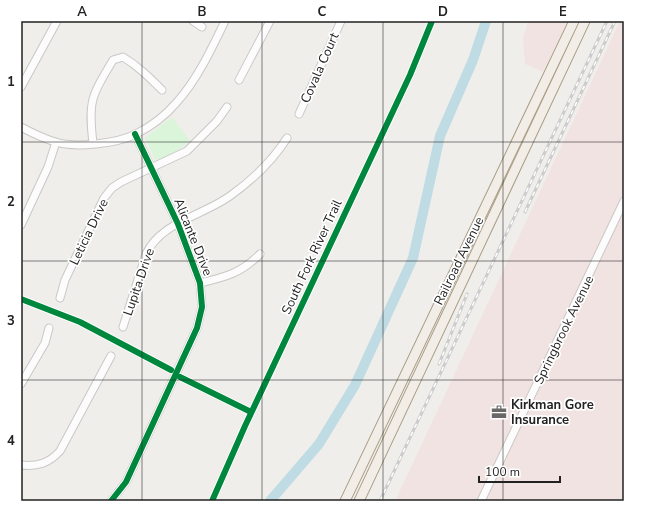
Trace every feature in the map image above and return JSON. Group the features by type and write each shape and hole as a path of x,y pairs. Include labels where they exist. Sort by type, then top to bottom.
{"main road":[{"name":"Railroad Avenue","path":"345,501 574,21"},
{"name":"Railroad Avenue","path":"359,501 519,165 585,21"},
{"path":"519,165 518,152 532,123 533,117 530,111"}],"street":[{"path":"21,87 57,21"},
{"path":"193,21 202,27"},
{"path":"21,127 56,142 76,145 112,142 136,134 161,117 177,102 198,70 225,21"},
{"path":"240,80 270,21"},
{"name":"Covala Court","path":"299,114 341,21"},
{"path":"93,143 90,115 91,100 98,85 114,60 123,57 152,79 162,90"},
{"name":"Leticia Drive","path":"60,298 65,280 104,198 112,188 121,182 187,151 217,121 227,107"},
{"name":"Alicante Drive","path":"111,501 126,482 197,328 202,307 200,283 178,224 136,134"},
{"name":"Lupita Drive","path":"123,327 146,254 151,244 158,236 229,197 281,148 288,138"},
{"path":"21,224 48,167 56,142"},
{"name":"Springbrook Avenue","path":"481,501 624,201"},
{"path":"200,283 228,277 248,266 260,254"},
{"path":"21,384 45,343 49,328"},
{"path":"21,465 33,467 44,464 54,458 60,451 111,356"}],"shaded area":[{"path":"528,21 568,21 543,72 525,64 523,38"},
{"path":"620,21 624,21 624,501 395,501"}],"green space":[{"path":"172,117 190,141 169,155 160,159 155,159 145,138"}],"waterway":[{"path":"270,501 319,444 355,385 413,258 440,136 473,60 486,21"}],"railway":[{"path":"380,501 607,21"},
{"path":"525,212 615,21"},
{"path":"439,364 467,294"}],"cycle path":[{"name":"South Fork River Trail","path":"212,501 245,426 410,75 432,21"},
{"path":"111,501 126,482 197,328 202,307 200,283 178,224 135,134"},
{"path":"21,299 80,322 171,370"},
{"path":"180,377 251,412"}],"place":[{"name":"Kirkman Gore Insurance","path":"499,412"}]}
